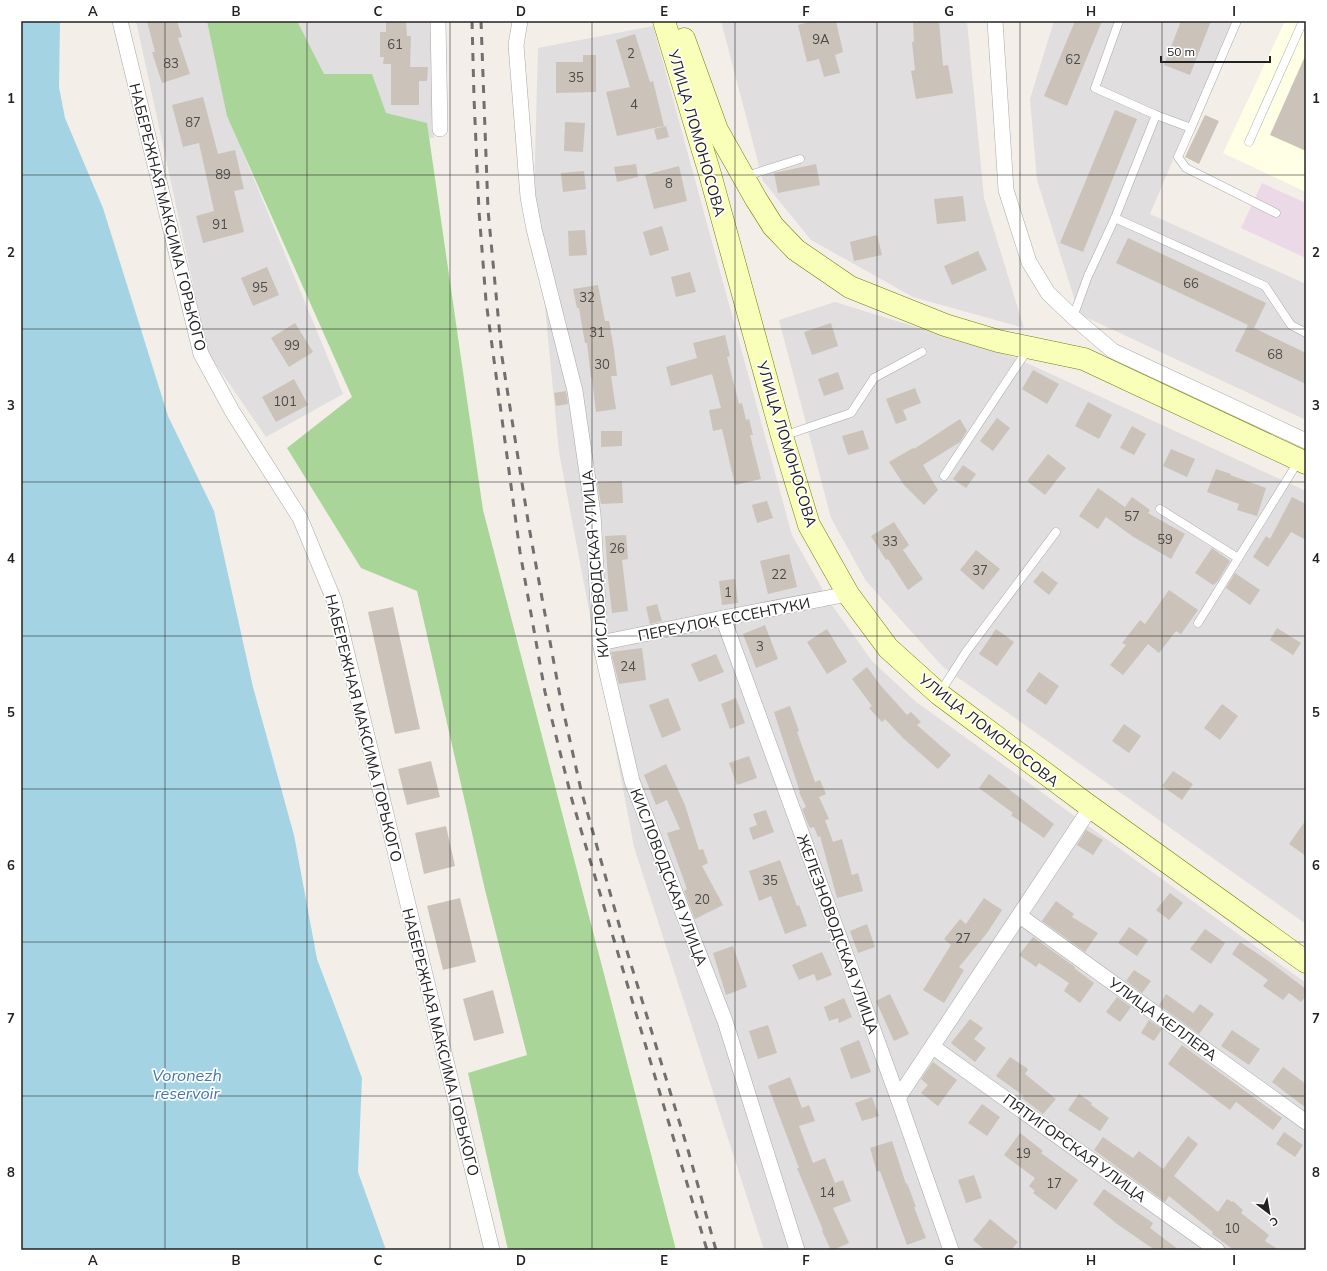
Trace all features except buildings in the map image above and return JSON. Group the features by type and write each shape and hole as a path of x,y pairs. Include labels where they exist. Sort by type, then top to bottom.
{"main road":[{"name":"УЛИЦА ЛОМОНОСОВА","path":"664,21 710,174 782,436 809,525 848,594 888,648 939,694 1091,807 1306,962"},
{"path":"677,21 717,130 756,200 773,226 796,250 850,287 945,325 998,341 1084,359 1303,454"}],"street":[{"name":"НАБЕРЕЖНАЯ МАКСИМА ГОРЬКОГО","path":"120,21 201,354 232,411 300,518 334,600 492,1250"},
{"path":"438,21 440,129"},
{"name":"КИСЛОВОДСКАЯ УЛИЦА","path":"520,21 516,45 528,197 534,230 575,391 593,514 600,643 632,781 725,1021 797,1250"},
{"path":"995,21 1006,190 1029,262 1048,293 1073,317 1113,351 1303,454"},
{"name":"ПЕРЕУЛОК ЕССЕНТУКИ","path":"600,643 848,594"},
{"name":"ЖЕЛЕЗНОВОДСКАЯ УЛИЦА","path":"723,618 898,1098 951,1250"},
{"path":"898,1098 1091,807"},
{"name":"УЛИЦА КЕЛЛЕРА","path":"1020,916 1306,1122"},
{"name":"ПЯТИГОРСКАЯ УЛИЦА","path":"932,1047 1217,1250"}],"lane":[{"path":"1119,21 1095,88 1156,115 1192,128"},
{"path":"1237,21 1192,128 1178,157 1186,168 1276,213"},
{"path":"1249,142 1303,21"},
{"path":"1073,317 1088,276 1115,218 1156,115"},
{"path":"743,177 800,159"},
{"path":"1115,218 1265,286 1291,325 1306,332"},
{"path":"944,476 1030,347"},
{"path":"782,436 851,413 874,378 922,352"},
{"path":"1198,623 1303,454"},
{"path":"1160,509 1238,558"},
{"path":"939,694 966,652 1056,532"}],"shaded area":[{"path":"136,21 434,21 434,138 241,148 343,394 266,437 208,353"},
{"path":"721,21 967,21 984,198 1024,328 913,297 811,240 763,181"},
{"path":"1054,21 1232,21 1150,214 1306,284 1306,420 1079,314 1037,180 1030,99"},
{"path":"1285,21 1306,21 1306,192 1223,153"},
{"path":"653,26 792,535 829,601 872,661 915,701 1306,983 1306,1250 764,1250 634,847 559,452 534,193 538,48"},
{"path":"1262,183 1306,203 1306,258 1241,228"},
{"path":"835,302 1016,358 1306,491 1306,924 943,667 866,581 831,518 779,320"}],"green space":[{"path":"207,21 297,21 324,74 372,74 386,113 427,123 483,510 676,1250 508,1250 468,1073 527,1055 485,890 417,591 361,568 287,448 352,397 227,116"}],"water":[{"name":"Voronezh reservoir","path":"21,21 60,21 59,87 65,118 103,208 168,416 214,511 253,687 294,835 317,959 362,1078 358,1172 386,1250 21,1250"}],"railway":[{"path":"472,21 479,211 486,301 520,552 545,692 572,800 707,1250"},
{"path":"481,21 488,210 502,357 529,527 560,696 581,790 622,935 688,1150 716,1250"}]}
